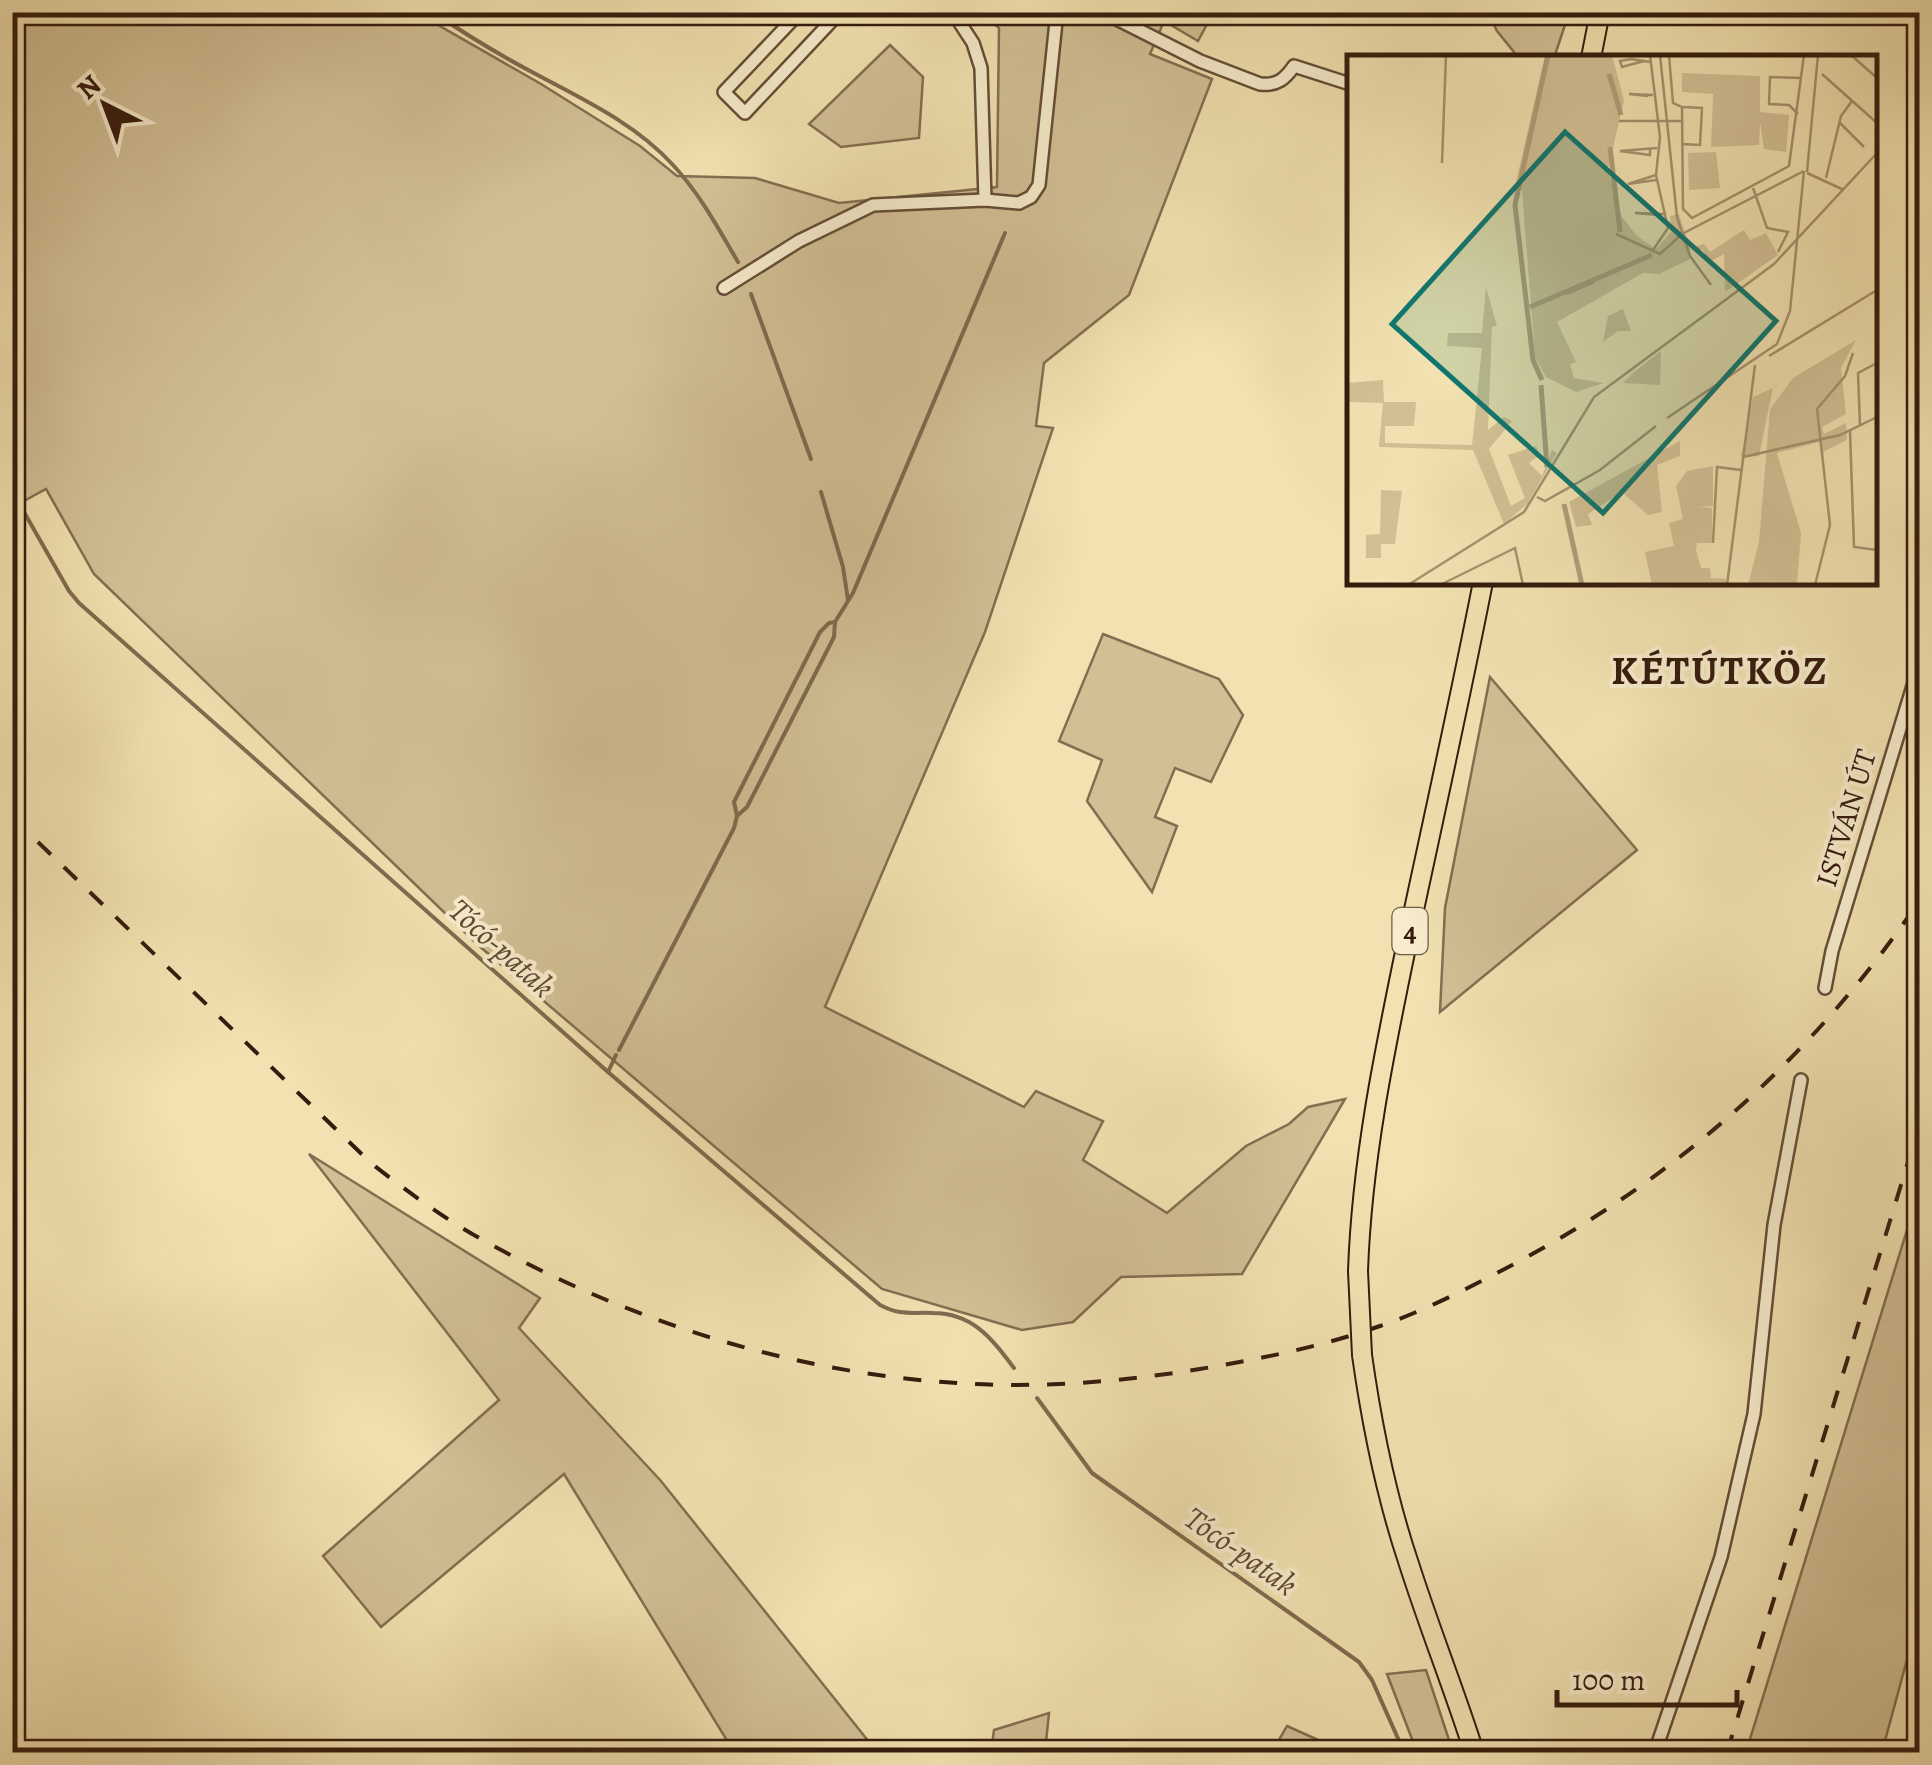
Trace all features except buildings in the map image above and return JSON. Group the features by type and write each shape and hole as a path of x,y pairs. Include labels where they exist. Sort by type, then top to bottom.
{"main road":[{"path":"1592,55 1600,12"},
{"name":"4","path":"1474,1752 1389,1498 1362,1355 1358,1270 1360,1216 1385,1049 1483,585"}],"street":[{"path":"800,12 724,92 745,113 840,12"},
{"path":"949,12 974,43 981,68 985,200"},
{"path":"724,288 800,241 873,205 985,200 1019,203 1031,196 1040,186 1057,12"},
{"path":"1103,12 1200,61 1260,84 1280,81 1294,66 1347,83"},
{"name":"ISTVÁN ÚT","path":"1825,988 1832,951 1920,663"},
{"path":"1655,1752 1721,1557 1754,1414 1774,1225 1801,1080"}],"shaded area":[{"path":"1151,12 1164,20 1169,13 1213,13 1198,41 1164,21 1150,54 1212,79 1129,295 1044,363 1036,426 1053,428 985,632 825,1007 1024,1107 1036,1091 1103,1121 1083,1160 1167,1213 1246,1146 1289,1124 1308,1107 1345,1099 1242,1274 1121,1277 1073,1322 1022,1330 882,1289 478,945 94,574 46,489 13,507 13,13 417,13 640,146 677,176 755,178 839,203 997,187 999,28 982,13"},
{"path":"1488,13 1569,13 1555,55 1516,55"},
{"path":"890,45 923,77 919,138 841,147 809,124"},
{"path":"1103,634 1219,679 1243,715 1211,782 1175,768 1155,817 1177,826 1152,892 1087,801 1102,760 1059,741"},
{"path":"1490,677 1637,850 1440,1012 1445,908"},
{"path":"309,1154 540,1298 519,1328 661,1481 877,1752 734,1752 564,1474 381,1627 323,1556 499,1400"},
{"path":"1919,1191 1919,1615 1882,1752 1746,1752"},
{"path":"1426,1670 1453,1752 1417,1752 1387,1674"},
{"path":"1049,1713 1045,1752 991,1752 994,1730"},
{"path":"1287,1726 1345,1752 1272,1752"}],"waterway":[{"path":"433,12 494,51 607,113 658,150 692,188 738,262"},
{"path":"619,1050 737,816 747,807 834,637 835,622 853,593 1005,233"},
{"path":"751,294 811,459"},
{"name":"Tócó-patak","path":"12,491 79,603 608,1072 880,1305 900,1312 947,1314 970,1323 989,1338 1014,1368"},
{"path":"821,492 843,567 848,600"},
{"path":"737,816 734,802 820,632 835,622"},
{"path":"608,1072 616,1055"},
{"name":"Tócó-patak","path":"1037,1398 1092,1473 1359,1662 1372,1680 1404,1752"}],"railway":[{"path":"12,817 372,1164 467,1231 590,1293 704,1336 823,1366 883,1376 979,1384 1125,1379 1271,1356 1380,1326 1483,1280 1634,1191 1740,1106 1836,1010 1920,900"},
{"path":"1727,1752 1920,1123"}],"district":[{"name":"KÉTÚTKÖZ","path":"1720,670"}]}
